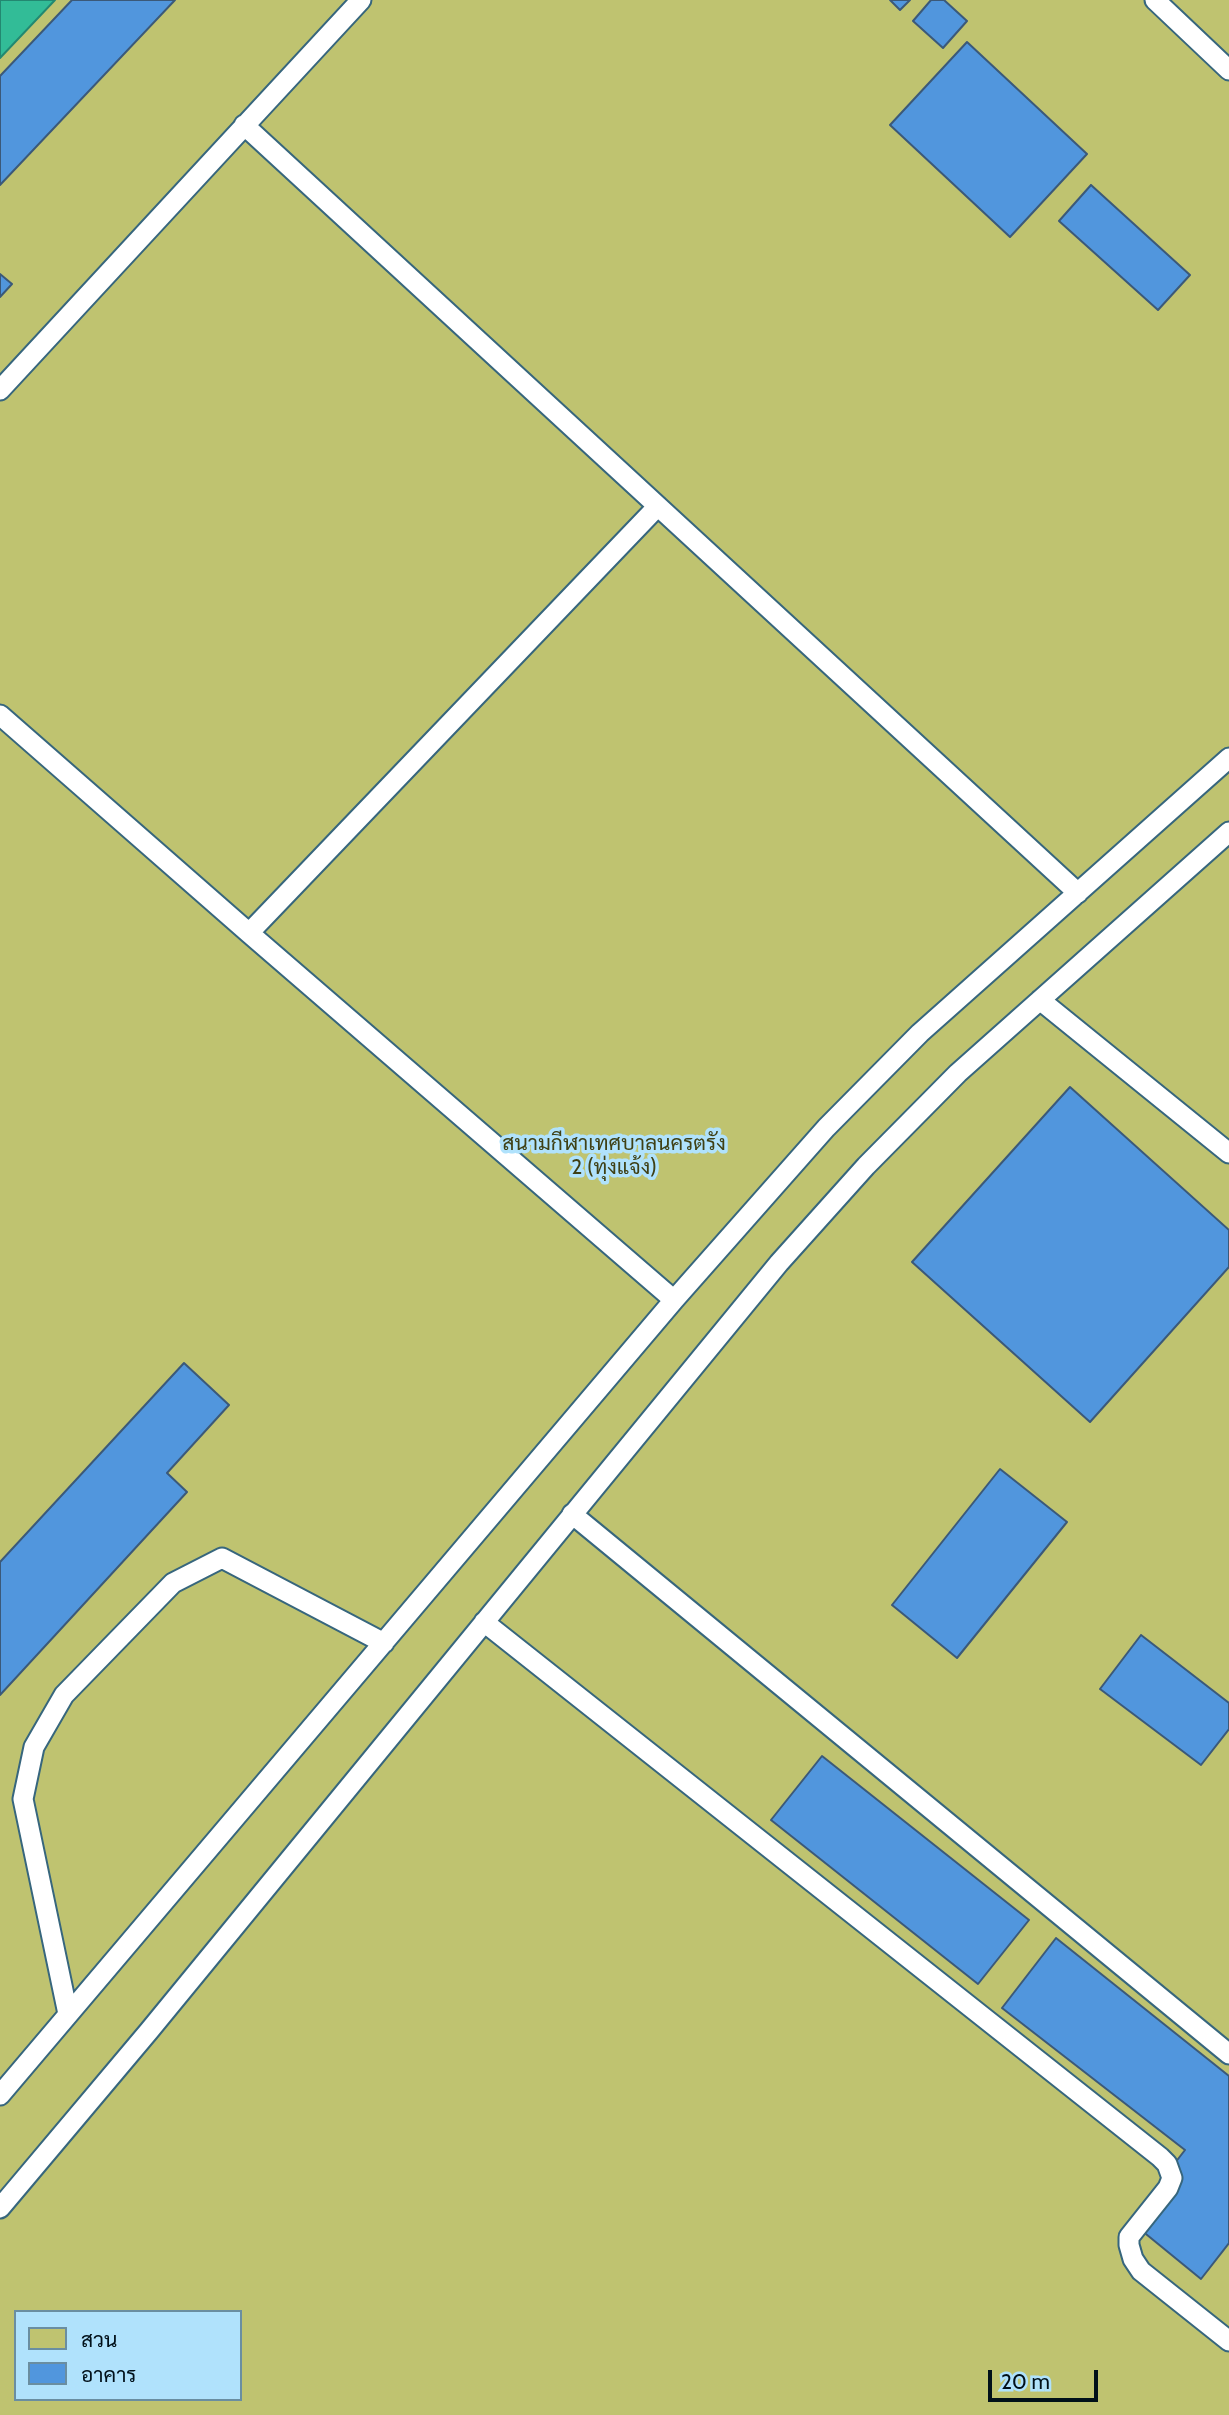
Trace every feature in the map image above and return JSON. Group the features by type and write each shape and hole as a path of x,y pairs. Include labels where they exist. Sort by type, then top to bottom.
{"lane":[{"path":"0,390 361,0"},
{"path":"1156,0 1229,70"},
{"path":"244,125 1077,893"},
{"path":"249,933 658,506"},
{"path":"0,715 674,1300"},
{"path":"0,2095 674,1300 845,1109 920,1033 1229,758"},
{"path":"0,2208 149,2031 779,1263 866,1166 958,1073 1229,832"},
{"path":"1040,1000 1229,1153"},
{"path":"572,1514 1229,2054"},
{"path":"68,2014 23,1799 34,1747 64,1695 173,1583 222,1558 384,1643"},
{"path":"484,1622 1160,2157 1167,2164 1172,2178 1168,2188 1129,2237 1133,2259 1141,2271 1229,2342"}],"green space":[{"name":"สนามกีฬาเทศบาลนครตรัง 2 (ทุ่งแจ้ง)","path":"0,0 1229,0 1229,2415 0,2415"}],"shaded area":[{"path":"0,0 55,0 0,58"}],"building":[{"path":"72,0 175,0 0,185 0,76"},
{"path":"890,0 910,0 900,10"},
{"path":"931,0 944,0 967,21 943,48 913,21"},
{"path":"967,42 1087,154 1010,237 890,125"},
{"path":"1091,185 1190,275 1158,310 1059,221"},
{"path":"0,274 12,284 0,297"},
{"path":"1070,1087 1229,1230 1229,1267 1090,1422 912,1262"},
{"path":"184,1363 229,1405 167,1473 187,1492 0,1695 0,1562"},
{"path":"1000,1469 1067,1522 957,1658 892,1605"},
{"path":"1141,1635 1229,1703 1229,1729 1201,1765 1100,1689"},
{"path":"822,1756 1029,1920 978,1984 771,1820"},
{"path":"1056,1938 1229,2076 1229,2243 1201,2279 1130,2221 1185,2150 1002,2008"}]}
